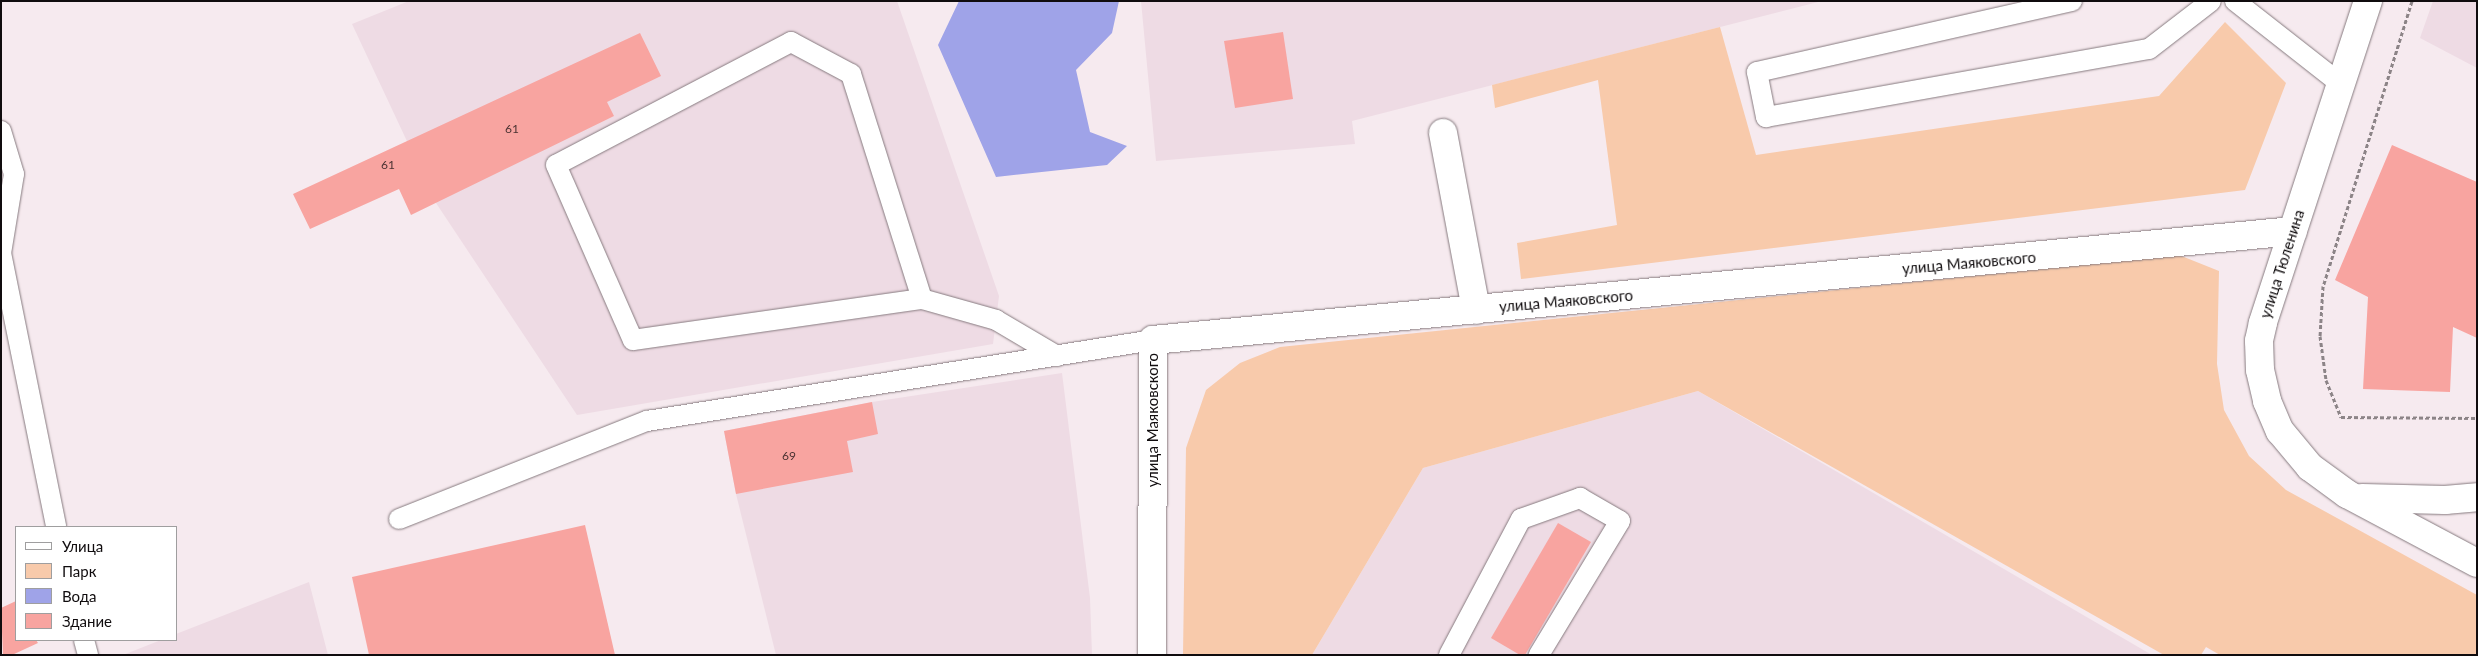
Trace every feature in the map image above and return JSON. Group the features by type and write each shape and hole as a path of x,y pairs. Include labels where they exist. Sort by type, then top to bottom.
{"street":[{"name":"улица Тюленина","path":"2368,1 2259,341 2264,388 2272,413 2288,445 2321,476 2355,498 2477,563"},
{"path":"1443,133 1476,310"},
{"name":"улица Маяковского","path":"1152,655 1153,340 2293,231"},
{"path":"2355,498 2436,500 2477,497"}],"lane":[{"path":"2072,1 1757,72 1766,117 2149,50 2211,1"},
{"path":"2235,1 2341,84"},
{"path":"922,299 851,74 791,42 556,166 634,340 922,299 996,320 1057,356"},
{"path":"1,131 14,174 1,253 56,526"},
{"path":"399,519 647,421 1153,340"},
{"path":"1449,655 1521,520 1580,498 1620,521 1539,655"},
{"path":"84,641 88,655"}],"path":[{"path":"2412,1 2323,286 2320,336 2326,380 2341,416 2477,418"}],"shaded area":[{"path":"409,1 897,1 999,296 993,344 577,415 436,203 352,24"},
{"path":"1141,1 1822,1 1352,121 1355,144 1156,161"},
{"path":"2433,1 2477,1 2477,68 2420,38"},
{"path":"1062,373 1090,598 1092,655 776,655 736,494 724,431 872,402"},
{"path":"1698,391 2152,655 1312,655 1423,468"},
{"path":"309,582 328,655 123,655 158,641 178,641 178,633"}],"green space":[{"path":"2225,22 2286,83 2245,190 1521,279 1517,243 1617,225 1598,80 1495,108 1492,85 1720,27 1756,155 2159,96"},
{"path":"2179,255 2219,271 2217,364 2224,410 2249,456 2286,490 2477,595 2477,655 2220,655 2206,647 2201,655 2164,655 1698,391 1423,468 1312,655 1183,655 1186,448 1206,390 1240,363 1280,347"}],"water":[{"path":"959,1 1119,1 1112,33 1076,70 1090,132 1127,146 1107,165 996,177 938,45"}],"building":[{"path":"1283,32 1293,99 1235,108 1224,41"},
{"path":"640,33 661,76 607,102 614,116 411,215 399,189 310,229 293,194"},
{"path":"2392,145 2477,182 2477,338 2453,327 2450,392 2363,389 2368,297 2335,280"},
{"path":"872,402 878,434 847,441 853,472 736,494 724,431"},
{"path":"1558,523 1591,542 1525,655 1520,655 1491,638"},
{"path":"585,525 615,655 369,655 352,577"},
{"path":"15,601 15,641 37,641 38,643 12,655 3,655 1,608"}]}
